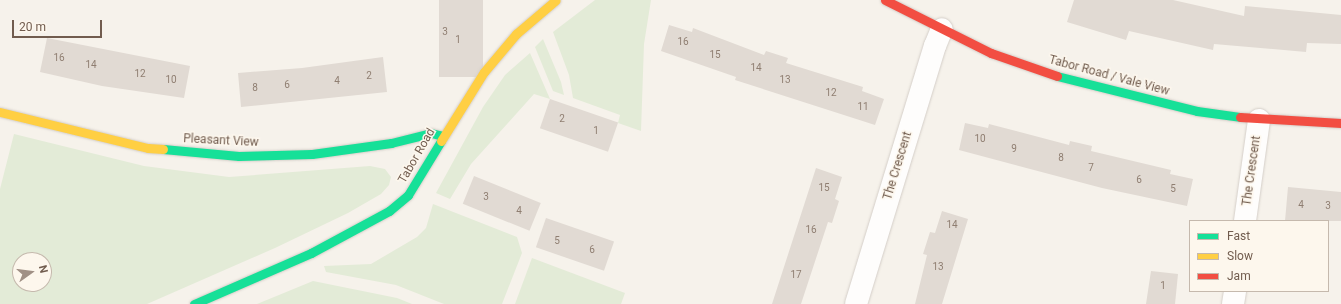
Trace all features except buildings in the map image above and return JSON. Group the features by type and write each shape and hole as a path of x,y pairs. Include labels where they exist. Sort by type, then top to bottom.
{"street":[{"name":"Tabor Road","path":"194,304 311,253 389,211 413,189 443,136 484,72 516,34 556,0"},
{"name":"Tabor Road / Vale View","path":"885,0 942,29 1012,61 1055,75 1197,111 1259,120 1341,123"},
{"name":"The Crescent","path":"856,304 935,46 942,29"},
{"name":"Pleasant View","path":"0,112 148,148 239,156 312,154 391,143 431,133 443,136"},
{"name":"The Crescent","path":"1245,220 1259,120"},
{"path":"1233,304 1235,292"}],"green space":[{"path":"595,0 651,0 644,44 641,131 618,123 620,115 573,98 569,75 553,32"},
{"path":"543,39 561,82 564,95 553,91 535,47"},
{"path":"530,53 550,99 534,94 471,164 450,199 436,193 483,107 505,75"},
{"path":"14,134 144,166 229,177 370,166 385,169 391,177 389,185 381,194 348,213 275,248 147,304 0,304 0,189"},
{"path":"433,204 517,237 522,253 502,304 444,304 396,285 326,272 324,266 371,264 417,237 426,228"},
{"path":"532,258 625,293 621,304 515,304"},
{"path":"313,281 397,298 412,304 257,304"}],"traffic: fast":[{"path":"1057,76 1197,111 1240,117"},
{"path":"163,149 239,156 312,154 391,143 431,133 443,136"},
{"path":"194,304 311,253 389,211 408,195 441,141"}],"traffic: slow":[{"path":"441,141 484,72 516,34 556,0"},
{"path":"0,112 148,148 163,149"}],"traffic: jam":[{"path":"885,0 991,53 1057,76"},
{"path":"1240,117 1341,123"}]}
